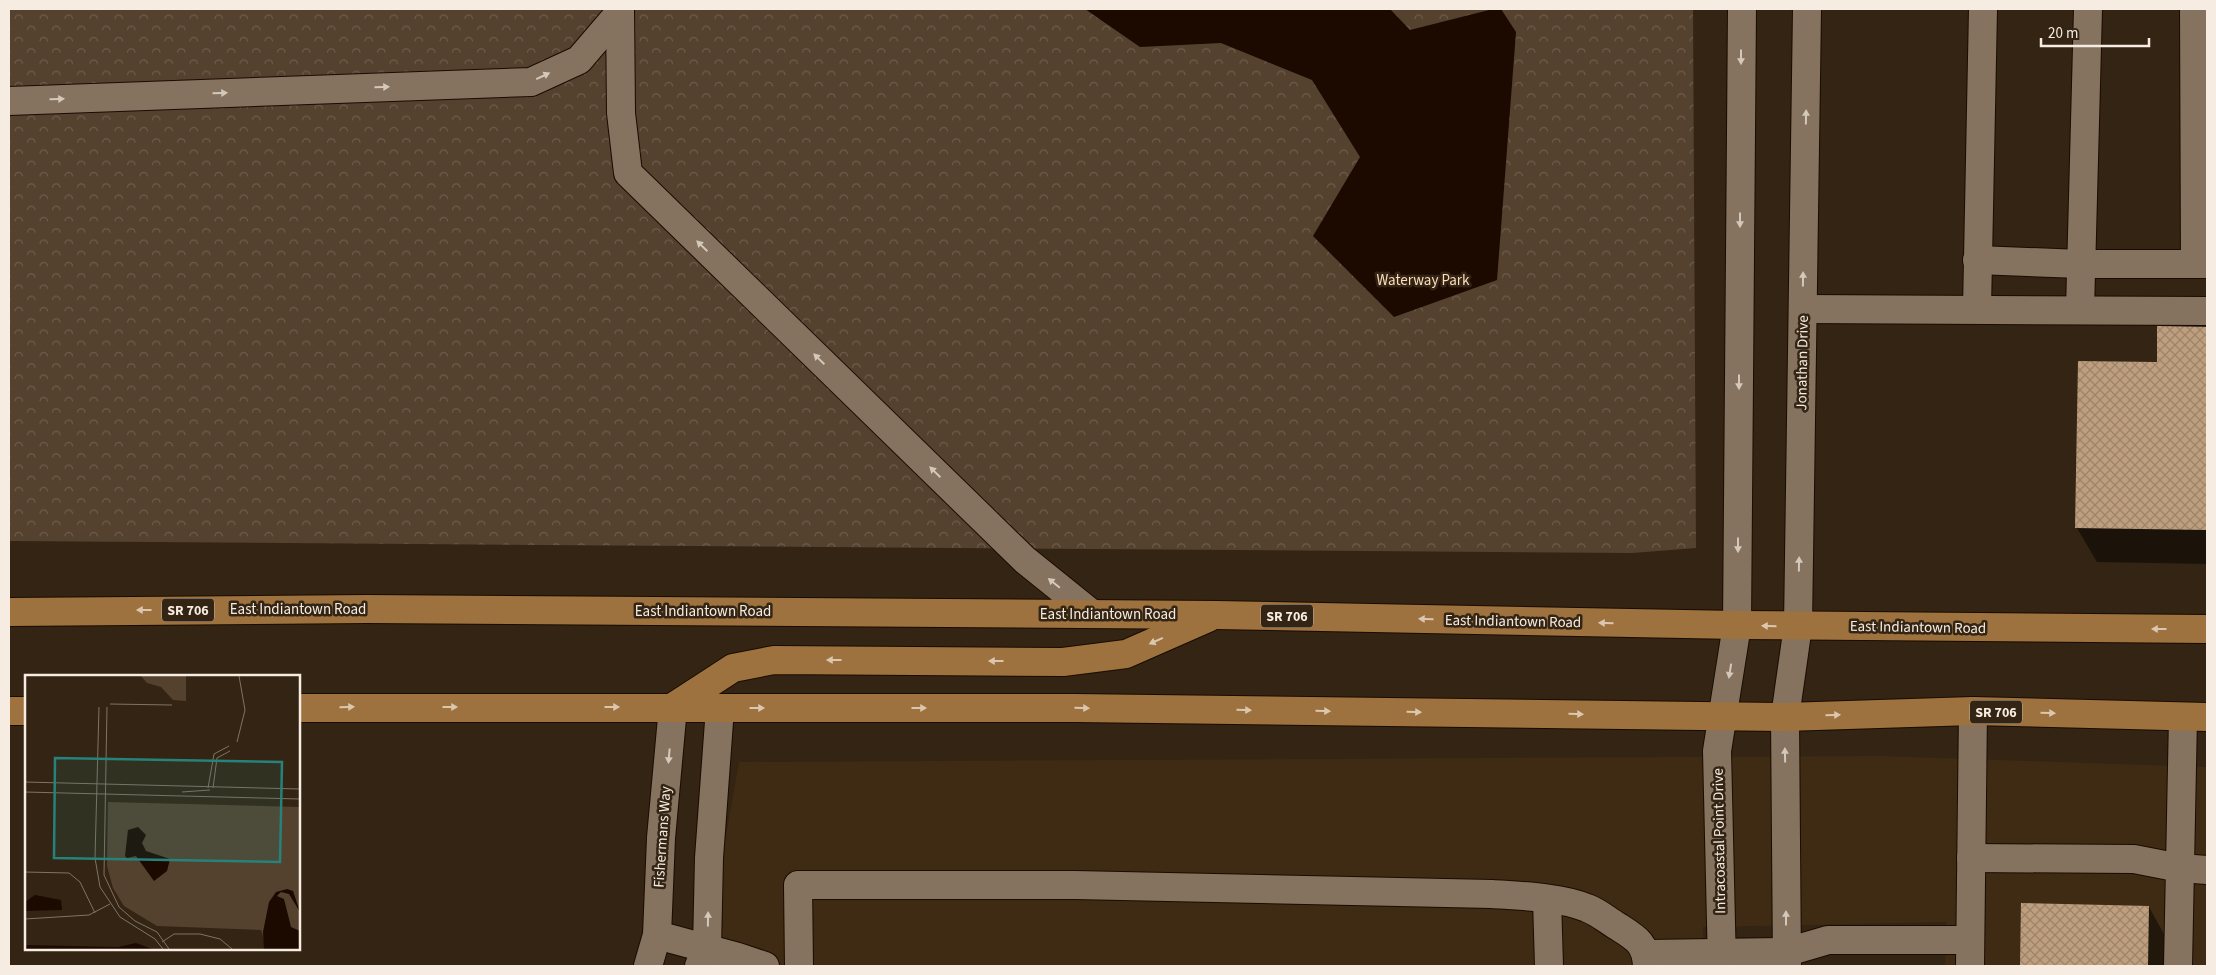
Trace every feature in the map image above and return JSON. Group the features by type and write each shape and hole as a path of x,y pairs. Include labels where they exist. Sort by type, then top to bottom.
{"main road":[{"name":"East Indiantown Road","path":"9,612 367,609 1092,614 1798,626 2207,629"},
{"path":"673,708 733,668 774,660 1063,662 1126,654 1216,615"},
{"name":"SR 706","path":"300,708 1075,708 1784,717 1973,711 2195,717"},
{"path":"9,711 25,711"}],"street":[{"path":"1737,625 1742,9"},
{"name":"Jonathan Drive","path":"1784,717 1798,626 1807,9"},
{"path":"1976,310 1982,9"},
{"path":"2080,310 2088,9"},
{"path":"1977,260 2081,264 2201,264 2194,9"},
{"path":"9,101 531,82 579,60 620,10"},
{"path":"620,10 621,113 628,173 1025,560 1092,614"},
{"path":"1803,309 2207,311"},
{"name":"Intracoastal Point Drive","path":"1721,960 1717,751 1737,625"},
{"name":"Fishermans Way","path":"648,966 657,935 661,838 673,708"},
{"path":"703,957 720,708"},
{"path":"799,966 798,885 1075,884 1492,894 1548,899 1587,908 1644,946 1647,960 1787,959 1828,940 1970,953 1973,711"},
{"path":"1784,717 1787,959"},
{"path":"2178,966 2180,868 2195,717"},
{"path":"1971,858 2134,860 2180,868 2207,870"},
{"path":"1548,899 1549,966"},
{"path":"657,935 703,957 766,966"}],"shaded area":[{"path":"1085,9 1390,9 1410,30 1493,9 1501,9 1516,32 1497,280 1394,317 1313,236 1360,157 1312,80 1221,43 1140,47"},
{"path":"1880,756 2207,767 2207,966 1945,966 1946,922 1703,927 1704,966 703,966 739,762"}],"green space":[{"name":"Waterway Park","path":"9,9 1693,9 1696,548 1632,553 9,541"}],"building":[{"path":"2157,326 2207,327 2207,530 2075,528 2078,361 2157,362"},
{"path":"2021,903 2149,906 2148,966 2020,966"}]}
